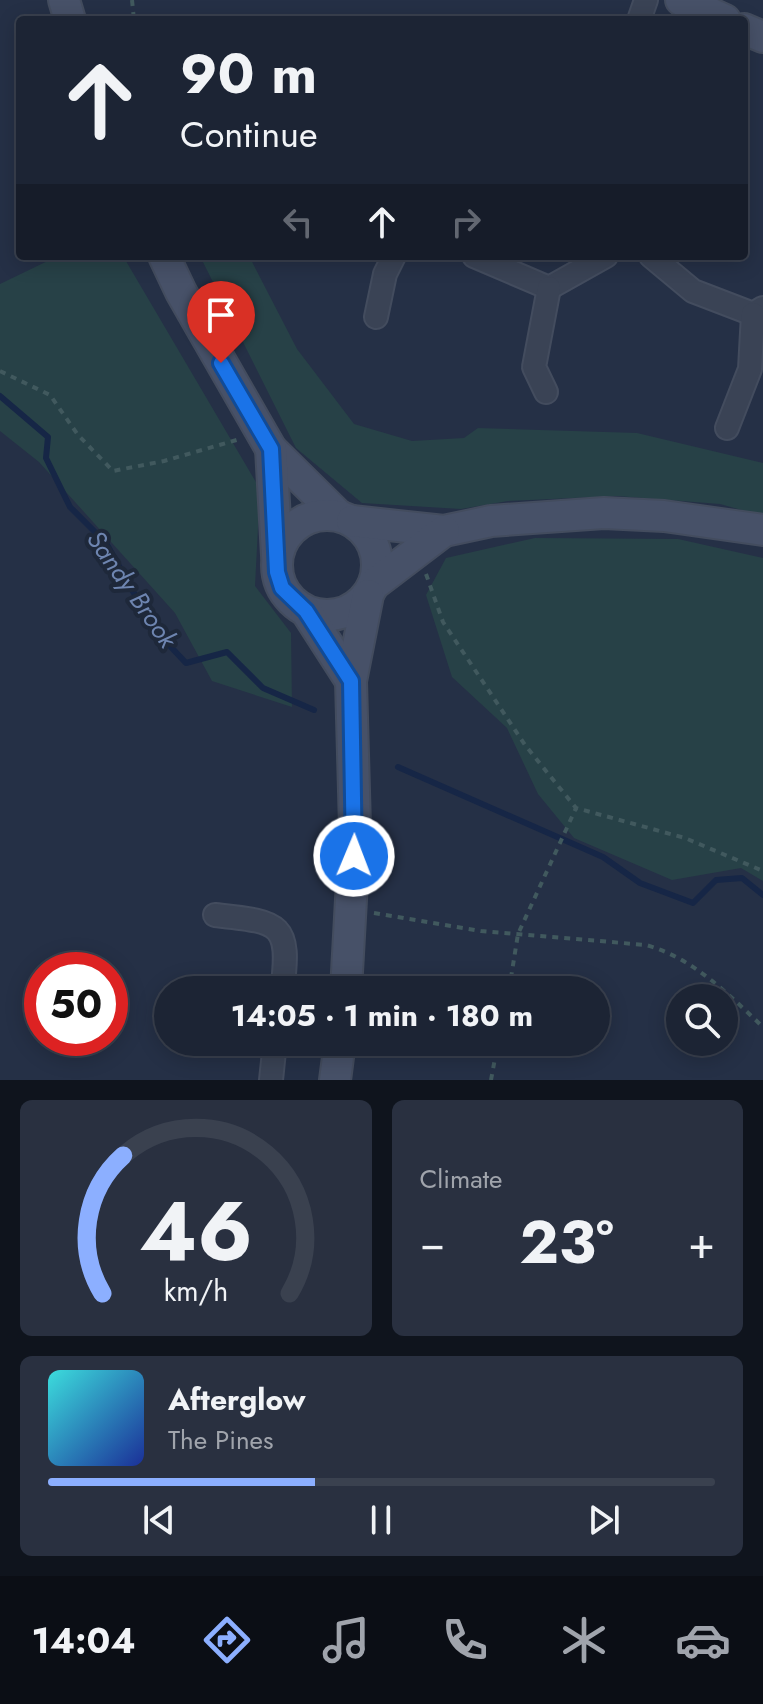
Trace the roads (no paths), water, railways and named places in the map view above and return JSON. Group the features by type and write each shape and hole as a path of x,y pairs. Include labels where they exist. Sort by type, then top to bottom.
{"main road":[{"path":"681,0 716,16"},
{"path":"166,260 266,441 372,542 377,556 351,681 355,827 347,976"},
{"path":"266,441 282,588 306,611 351,681"},
{"path":"277,556 287,534 306,519 345,518 444,531 491,521 604,513 664,516 763,530"},
{"path":"306,611 322,615 340,614 355,607 371,590 444,531"},
{"path":"335,1080 338,1056"}],"street":[{"path":"376,317 385,274 392,260"},
{"path":"483,260 549,288"},
{"path":"546,392 534,367 549,288 599,260"},
{"path":"656,260 693,291 758,311 750,369 727,428"},
{"path":"215,915 266,921 280,933 286,943 283,976"},
{"path":"271,1080 274,1056"}],"waterway":[{"name":"Sandy Brook","path":"0,396 48,437 46,458 70,507 106,543 154,629 186,663 227,652 263,688 314,710"},
{"name":"Sandy Brook","path":"398,767 603,857 640,883 693,903 716,880 742,878 763,895"}]}
